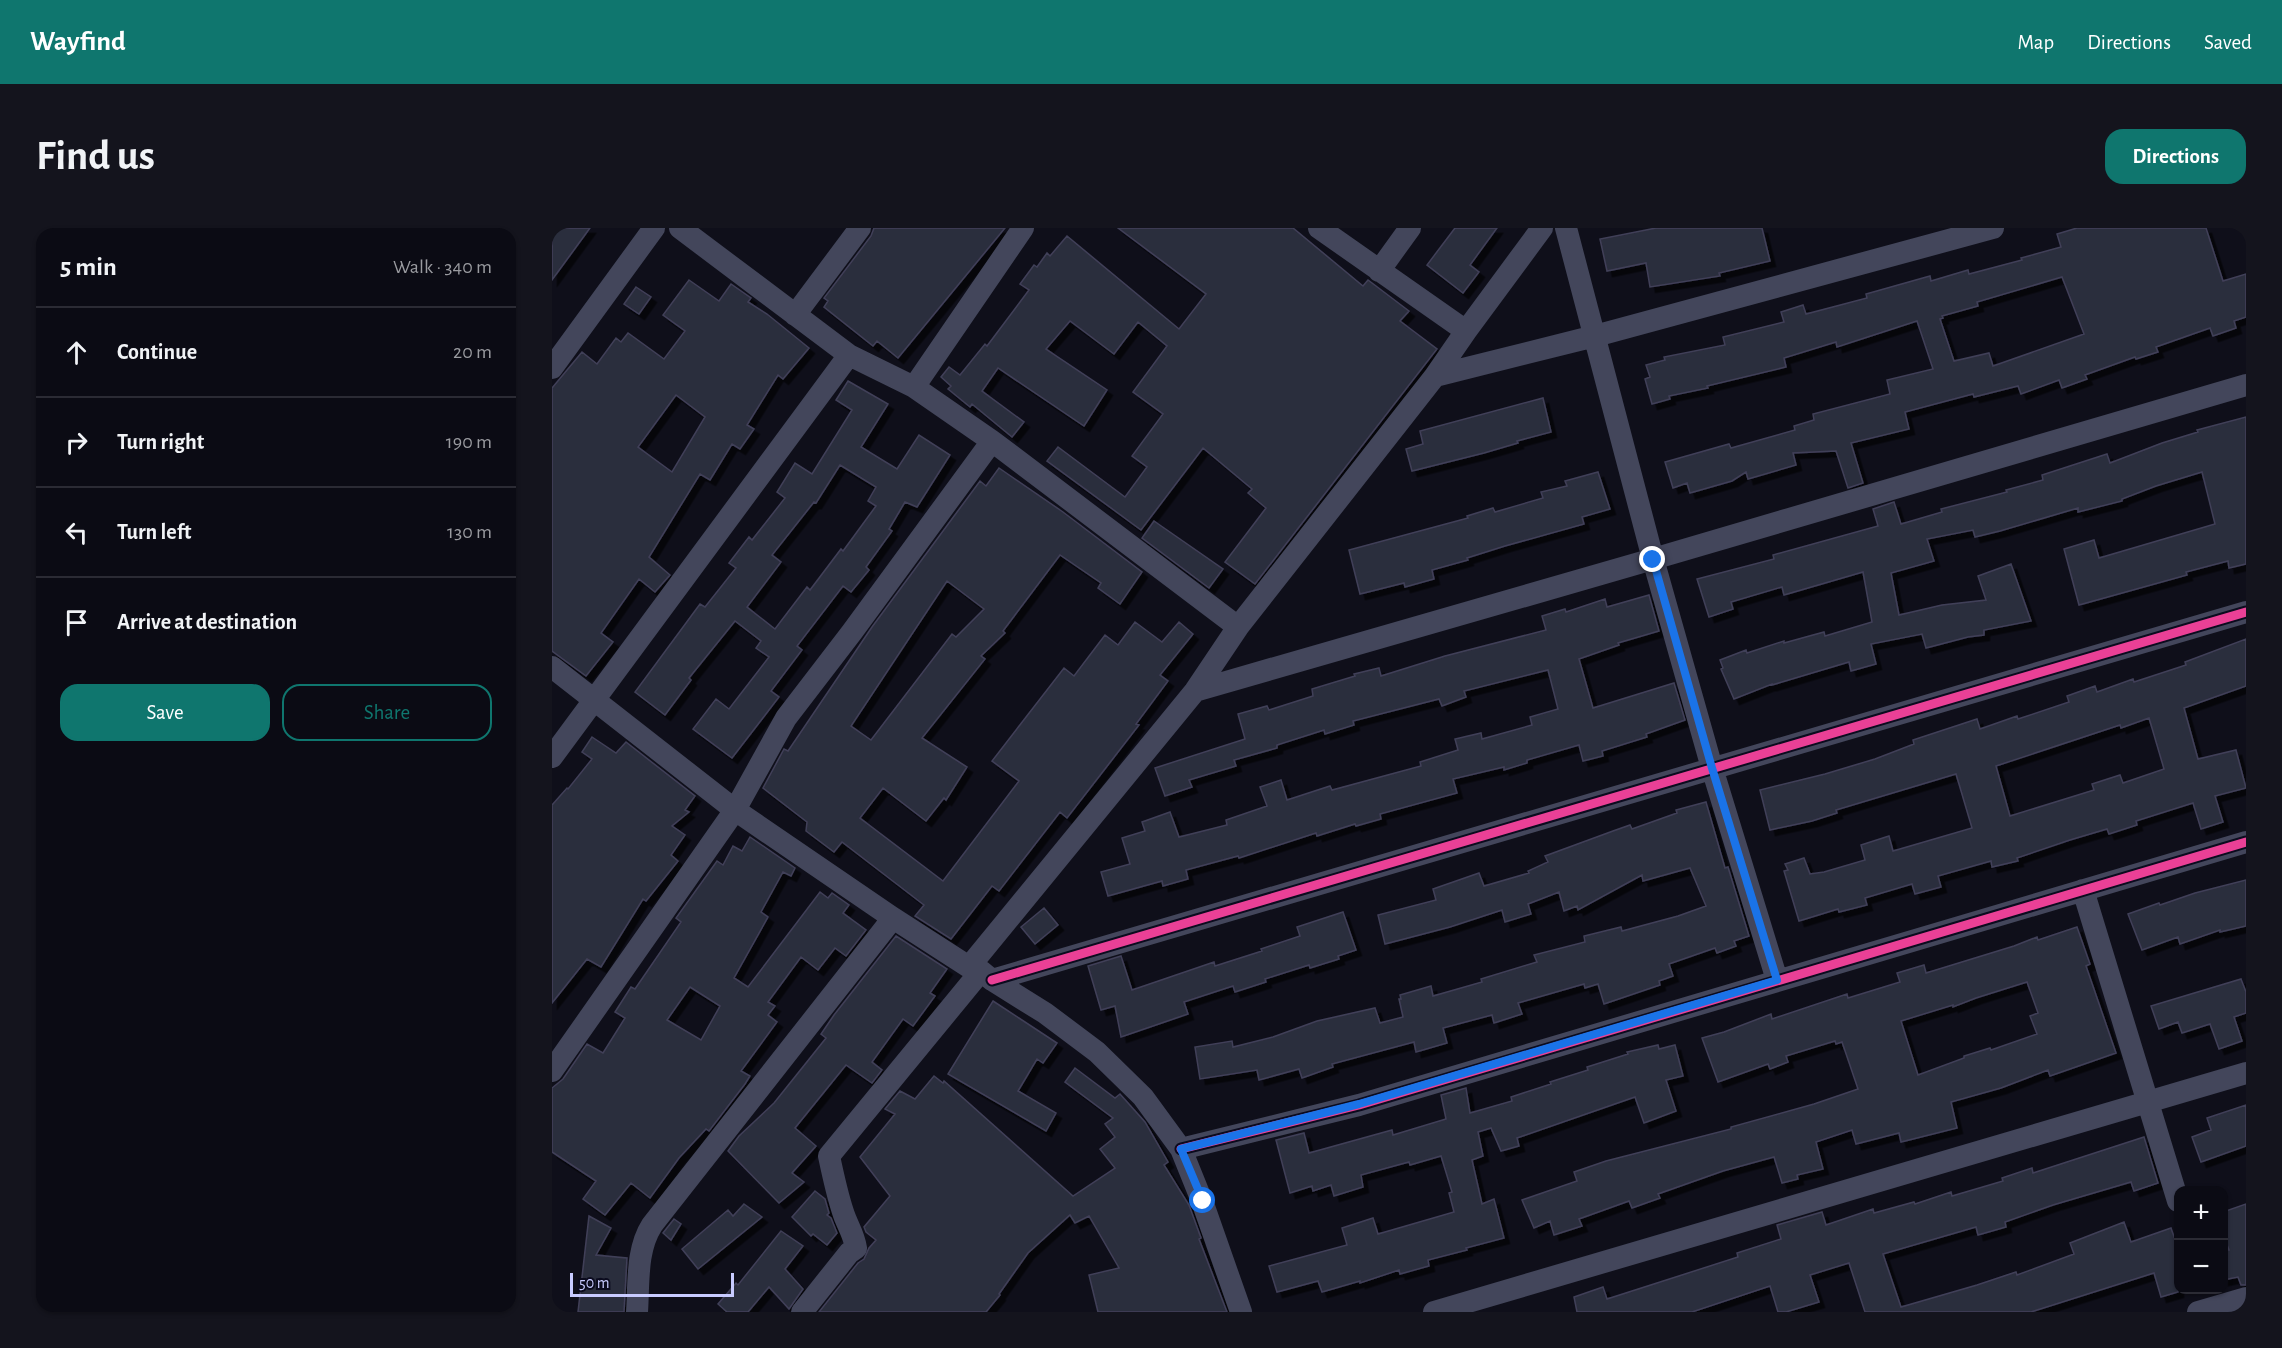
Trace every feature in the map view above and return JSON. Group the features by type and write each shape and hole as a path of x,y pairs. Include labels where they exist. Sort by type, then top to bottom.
{"street":[{"path":"552,361 654,228"},
{"path":"552,368 654,228"},
{"path":"680,228 849,355 914,387 992,441 1238,627"},
{"path":"795,315 860,228"},
{"path":"914,387 1023,228"},
{"path":"1319,228 1466,331"},
{"path":"1379,271 1410,228"},
{"path":"802,1312 849,1253 856,1248 854,1236 837,1196 829,1156 981,972 1195,691 1238,627 1435,376 1542,228"},
{"path":"1566,228 1653,560 1712,768 1777,980"},
{"path":"1435,376 1595,336 1993,228"},
{"path":"552,757 849,355"},
{"path":"1195,691 1653,560 2246,385"},
{"path":"552,1071 735,810 786,718 992,441"},
{"path":"981,972 1712,768 2246,612"},
{"path":"552,667 735,810 893,918 1045,1013 1097,1052 1143,1097 1181,1149 1203,1201 1241,1312"},
{"path":"1181,1149 1359,1104 2246,842"},
{"path":"2083,890 2174,1188"},
{"path":"637,1312 644,1237 893,918"},
{"path":"1434,1312 2246,1073"},
{"path":"2208,1305 2246,1298"}],"building":[{"path":"552,228 590,228 552,280"},
{"path":"874,228 1005,228 898,358 877,341 873,346 824,307 828,301 824,298 871,236"},
{"path":"1118,228 1293,228 1363,286 1368,280 1409,311 1400,321 1437,349 1255,584 1225,562 1266,508 1248,493 1252,489 1203,448 1141,530 1047,461 1058,447 1125,497 1147,467 1132,456 1163,414 1133,392 1167,346 1138,322 1114,354 1070,321 1046,349 1107,390 1084,426 998,368 982,391 1024,422 1012,437 972,404 970,407 948,389 951,386 941,377 949,367 960,375 985,344 987,346 1029,290 1020,284 1034,265 1037,267 1047,253 1050,256 1067,236 1179,329 1206,294"},
{"path":"1455,228 1497,228 1470,265 1479,272 1463,293 1427,265"},
{"path":"1656,228 1762,228 1770,261 1719,273 1720,276 1650,287 1646,263 1607,271 1600,239"},
{"path":"2077,228 2206,228 2223,281 2246,274 2246,317 2234,321 2236,328 2213,336 2210,328 2156,347 2158,352 2136,359 2135,357 2085,375 2087,379 2062,388 2059,380 2021,394 2018,386 1974,397 1973,394 1905,412 1909,429 1851,443 1863,483 1848,488 1836,451 1793,453 1796,465 1748,479 1746,472 1732,481 1690,493 1687,483 1673,488 1665,462 1729,444 1731,448 1795,430 1794,426 1814,420 1813,414 1890,394 1887,380 1933,369 1917,321 1837,347 1836,342 1784,358 1786,367 1669,396 1670,399 1652,404 1645,379 1650,377 1646,365 1665,360 1664,357 1725,345 1723,337 1784,322 1781,312 1803,305 1806,314 1867,298 1866,294 1930,276 1931,281 1968,270 1969,274 2022,260 2021,258 2061,247 2057,234","holes":["2062,277 2084,334 1993,366 1989,353 1954,361 1940,319 1943,318 1942,316 1978,306 1977,302"]},
{"path":"689,280 719,301 731,284 751,298 748,302 767,314 809,348 783,379 778,375 747,425 754,429 740,449 732,444 710,480 700,474 649,557 670,575 655,592 639,579 601,633 613,642 586,676 552,651 552,388 582,352 597,364 616,338 621,342 628,333 664,359 685,331 663,315","holes":["676,395 705,417 672,472 638,447"]},
{"path":"636,287 651,297 639,314 624,304"},
{"path":"848,381 888,404 861,447 897,469 919,435 950,455 917,507 905,502 889,529 892,531 866,567 869,570 851,592 843,586 797,646 802,650 771,691 779,697 732,758 693,729 716,699 729,709 769,657 756,648 761,641 735,621 689,678 691,680 665,715 635,692 700,604 705,607 736,568 729,563 749,537 752,540 785,498 777,492 795,463 812,474 852,410 836,400","holes":["840,465 876,487 868,501 876,506 843,551 841,549 810,590 807,587 775,629 747,607 781,562 772,555 814,502 816,503"]},
{"path":"1543,398 1551,432 1484,453 1412,471 1406,449 1423,444 1420,431"},
{"path":"2246,417 2246,564 2229,568 2228,561 2186,572 2187,575 2079,605 2064,549 2094,540 2099,558 2215,524 2202,472 2156,486 2122,499 2122,501 2078,512 2078,508 1975,537 1973,530 1927,539 1934,561 1891,573 1899,615 1942,605 1986,600 1978,576 2011,564 2031,621 1984,630 1984,635 1926,648 1922,634 1871,644 1876,664 1851,671 1849,662 1772,684 1734,699 1721,669 1723,668 1720,660 1746,650 1747,653 1784,641 1784,643 1824,632 1825,636 1872,622 1863,572 1784,595 1782,587 1731,602 1733,609 1709,617 1697,579 1774,559 1773,555 1878,526 1873,509 1894,502 1901,524 1942,512 1941,509 2043,480 2042,475 2107,454 2110,463 2198,432 2197,430"},
{"path":"999,468 1063,512 1142,572 1120,604 1098,588 1101,583 1060,555 1003,631 1005,633 981,656 985,659 922,738 967,767 946,800 944,798 926,821 883,788 860,818 943,881 1019,781 992,761 1064,668 1074,676 1105,635 1118,645 1135,622 1162,642 1179,622 1193,634 1160,675 1168,681 1136,724 1139,725 1067,818 1060,812 999,891 992,886 951,939 915,916 924,905 842,842 834,852 806,831 807,822 763,788 784,749 788,751 872,627 980,481 986,486","holes":["947,581 984,609 956,637 952,634 871,740 851,726"]},
{"path":"1598,472 1610,509 1582,517 1584,524 1505,546 1432,570 1434,579 1405,587 1404,583 1360,594 1349,550 1468,518 1467,516 1493,508 1495,512 1543,498 1541,492 1567,486 1565,481"},
{"path":"1154,521 1223,569 1209,588 1142,538"},
{"path":"1649,595 1659,631 1618,643 1619,645 1579,659 1593,708 1674,683 1685,720 1646,734 1647,737 1602,751 1603,756 1583,761 1579,745 1527,760 1527,763 1504,770 1504,767 1453,779 1457,793 1380,814 1381,819 1356,826 1355,824 1317,836 1316,833 1239,858 1238,856 1186,870 1188,879 1163,886 1162,881 1108,896 1101,872 1130,864 1122,838 1145,831 1142,822 1170,812 1179,837 1227,825 1226,820 1267,806 1260,787 1281,780 1287,800 1330,786 1332,790 1421,766 1420,762 1458,750 1455,739 1481,733 1482,739 1532,725 1530,717 1558,709 1548,670 1464,691 1466,697 1442,706 1439,699 1353,721 1354,725 1325,734 1324,730 1277,745 1277,748 1234,760 1236,766 1189,780 1192,787 1165,796 1155,768 1245,739 1238,714 1267,706 1269,710 1313,696 1312,689 1355,676 1354,674 1379,668 1381,676 1445,656 1546,630 1542,616 1565,609 1566,612 1605,599 1607,607"},
{"path":"2246,639 2246,686 2184,708 2198,759 2236,750 2246,788 2215,796 2223,822 2201,829 2193,803 2136,821 2137,825 2109,834 2107,829 2070,840 2017,858 2018,861 1992,867 1991,861 1938,876 1941,887 1915,894 1912,884 1865,898 1867,905 1839,912 1838,909 1799,921 1784,871 1788,870 1785,864 1804,858 1810,874 1824,872 1865,860 1861,845 1889,836 1893,851 1972,828 1956,774 1836,810 1837,813 1812,821 1770,830 1760,790 1875,759 1914,744 1913,740 1977,719 1980,729 2017,716 2018,719 2069,702 2067,696 2095,686 2097,692 2133,679 2134,682 2186,665 2185,662","holes":["2149,718 2164,769 2123,783 2120,775 2092,784 2094,790 2010,816 1996,766 2120,725 2121,728"]},
{"path":"592,737 616,753 626,742 695,796 685,810 689,812 672,826 685,835 671,855 678,861 646,901 643,899 601,967 587,959 552,1003 552,805 592,759 582,752"},
{"path":"1706,802 1725,868 1728,867 1749,936 1734,941 1736,946 1717,953 1715,948 1669,964 1673,976 1659,981 1660,985 1604,1004 1598,984 1585,988 1584,984 1518,1003 1522,1014 1494,1023 1492,1015 1443,1028 1447,1043 1416,1052 1414,1042 1332,1064 1333,1067 1302,1078 1299,1069 1259,1080 1257,1070 1200,1079 1195,1047 1232,1041 1233,1047 1273,1037 1317,1021 1375,1008 1380,1023 1403,1017 1400,995 1431,986 1433,996 1482,982 1481,979 1537,962 1534,955 1585,942 1584,936 1621,927 1622,931 1706,906 1690,868 1643,881 1642,875 1578,910 1577,906 1564,911 1559,892 1528,904 1531,914 1505,922 1502,910 1450,927 1385,944 1378,915 1436,900 1433,889 1479,873 1484,886 1529,873 1528,871 1548,862 1545,856 1630,825 1632,829 1677,813 1676,810"},
{"path":"750,837 795,868 791,876 783,872 761,912 768,917 734,978 748,987 820,892 828,898 832,893 849,905 843,913 866,930 846,956 835,948 818,970 801,957 768,1002 775,1006 768,1015 777,1022 741,1071 750,1076 745,1084 709,1131 706,1129 679,1158 650,1198 631,1183 605,1215 583,1199 596,1181 552,1152 552,1088 563,1079 587,1044 603,1053 625,1018 615,1012 631,987 635,989 681,922 676,918 717,861 723,865 733,846 742,851","holes":["690,987 720,1006 701,1040 667,1020"]},
{"path":"2246,880 2246,926 2220,932 2220,930 2180,944 2178,937 2142,950 2128,914 2159,903 2160,905"},
{"path":"1044,908 1058,925 1035,944 1021,927"},
{"path":"1343,912 1356,950 1338,956 1339,959 1310,968 1309,965 1265,979 1266,982 1235,992 1233,986 1184,1002 1188,1014 1121,1037 1115,1006 1101,1010 1088,966 1121,956 1132,990 1214,962 1215,966 1262,951 1261,949 1300,936 1297,927"},
{"path":"2077,927 2090,964 2086,966 2116,1053 2050,1076 2048,1070 2001,1088 1951,1102 1957,1128 1901,1142 1899,1133 1856,1144 1852,1130 1816,1142 1823,1169 1797,1175 1798,1179 1782,1183 1774,1157 1723,1171 1658,1194 1660,1198 1632,1208 1629,1201 1579,1219 1582,1226 1554,1235 1550,1221 1534,1228 1522,1200 1577,1181 1574,1172 1606,1161 1731,1129 1731,1127 1858,1089 1842,1042 1836,1044 1835,1041 1786,1056 1788,1062 1770,1069 1768,1064 1718,1082 1702,1038 1771,1014 1772,1019 1847,994 1848,998 1900,982 1897,973 1924,965 1926,973 2037,937 2038,940","holes":["2027,982 2038,1013 2030,1016 2037,1034 1991,1050 1990,1048 1964,1056 1964,1058 1918,1075 1901,1021 1953,1005 1953,1007"]},
{"path":"896,936 947,969 930,993 935,996 913,1026 903,1019 872,1062 882,1070 872,1083 846,1065 795,1128 816,1146 792,1173 804,1182 779,1203 728,1151 739,1136 774,1103 826,1038 821,1034 834,1015"},
{"path":"2241,979 2246,992 2246,1013 2234,1017 2242,1041 2219,1049 2210,1024 2182,1033 2178,1022 2159,1029 2151,1006"},
{"path":"993,1001 1057,1043 1043,1063 1037,1059 1018,1091 1056,1113 1046,1131 948,1074"},
{"path":"1658,1045 1659,1049 1675,1045 1683,1076 1666,1080 1676,1111 1644,1123 1635,1097 1517,1138 1519,1146 1501,1151 1491,1128 1478,1132 1483,1156 1472,1160 1482,1204 1494,1199 1504,1238 1428,1260 1429,1266 1400,1274 1399,1270 1322,1292 1318,1281 1277,1292 1269,1266 1347,1245 1342,1228 1373,1218 1378,1234 1454,1212 1449,1193 1452,1192 1441,1156 1361,1175 1363,1187 1334,1196 1331,1185 1313,1191 1312,1186 1290,1193 1276,1140 1304,1133 1309,1153 1392,1130 1393,1135 1446,1119 1441,1095 1466,1088 1470,1113 1512,1101 1511,1097 1588,1070 1587,1067 1628,1054 1627,1052"},
{"path":"1075,1068 1115,1098 1120,1094 1145,1122 1168,1162 1164,1165 1189,1205 1201,1238 1199,1239 1227,1312 1098,1312 1089,1275 1119,1268 1089,1216 1075,1223 1070,1215 1028,1253 986,1312 819,1312 858,1263 864,1259 876,1240 866,1232 864,1227 890,1196 860,1157 895,1114 885,1109 900,1091 915,1099 934,1076 943,1083 944,1081 1073,1196 1115,1168 1100,1149 1115,1137 1105,1124 1113,1118 1065,1082"},
{"path":"2246,1105 2246,1146 2201,1162 2192,1137 2211,1130 2207,1118"},
{"path":"2144,1137 2158,1183 2134,1191 2131,1182 2005,1222 2006,1227 1978,1235 1976,1227 1883,1254 1901,1307 2016,1272 2017,1275 2074,1254 2070,1243 2124,1222 2131,1242 2171,1228 2174,1237 2174,1293 2161,1297 2154,1273 2031,1312 1865,1312 1849,1263 1810,1275 1819,1302 1786,1312 1778,1312 1770,1286 1692,1312 1577,1312 1574,1297 1603,1287 1607,1299 1738,1257 1737,1253 1781,1239 1777,1225 1822,1212 1826,1225 1873,1209 1874,1213 1914,1202 1915,1204 1951,1192 1952,1196 2003,1181 2002,1178 2032,1168 2033,1173"},
{"path":"815,1191 825,1199 829,1213 827,1215 831,1218 837,1233 827,1245 813,1234 811,1236 792,1217"},
{"path":"744,1204 762,1217 698,1269 682,1249 728,1210 733,1216"},
{"path":"2246,1204 2246,1285 2241,1285 2238,1277 2228,1279 2228,1210"},
{"path":"589,1216 611,1228 596,1255 627,1258 624,1312 578,1312"},
{"path":"674,1219 681,1224 671,1240 663,1233"},
{"path":"781,1231 803,1246 785,1269 803,1289 789,1309 769,1287 748,1312 727,1312 718,1304 736,1283 738,1285"}],"cycle path":[{"path":"992,980 2246,612"},
{"path":"1181,1149 1359,1105 2246,842"}],"route":[{"path":"1203,1201 1181,1149 1359,1104 1777,980 1712,768 1653,560"}]}
